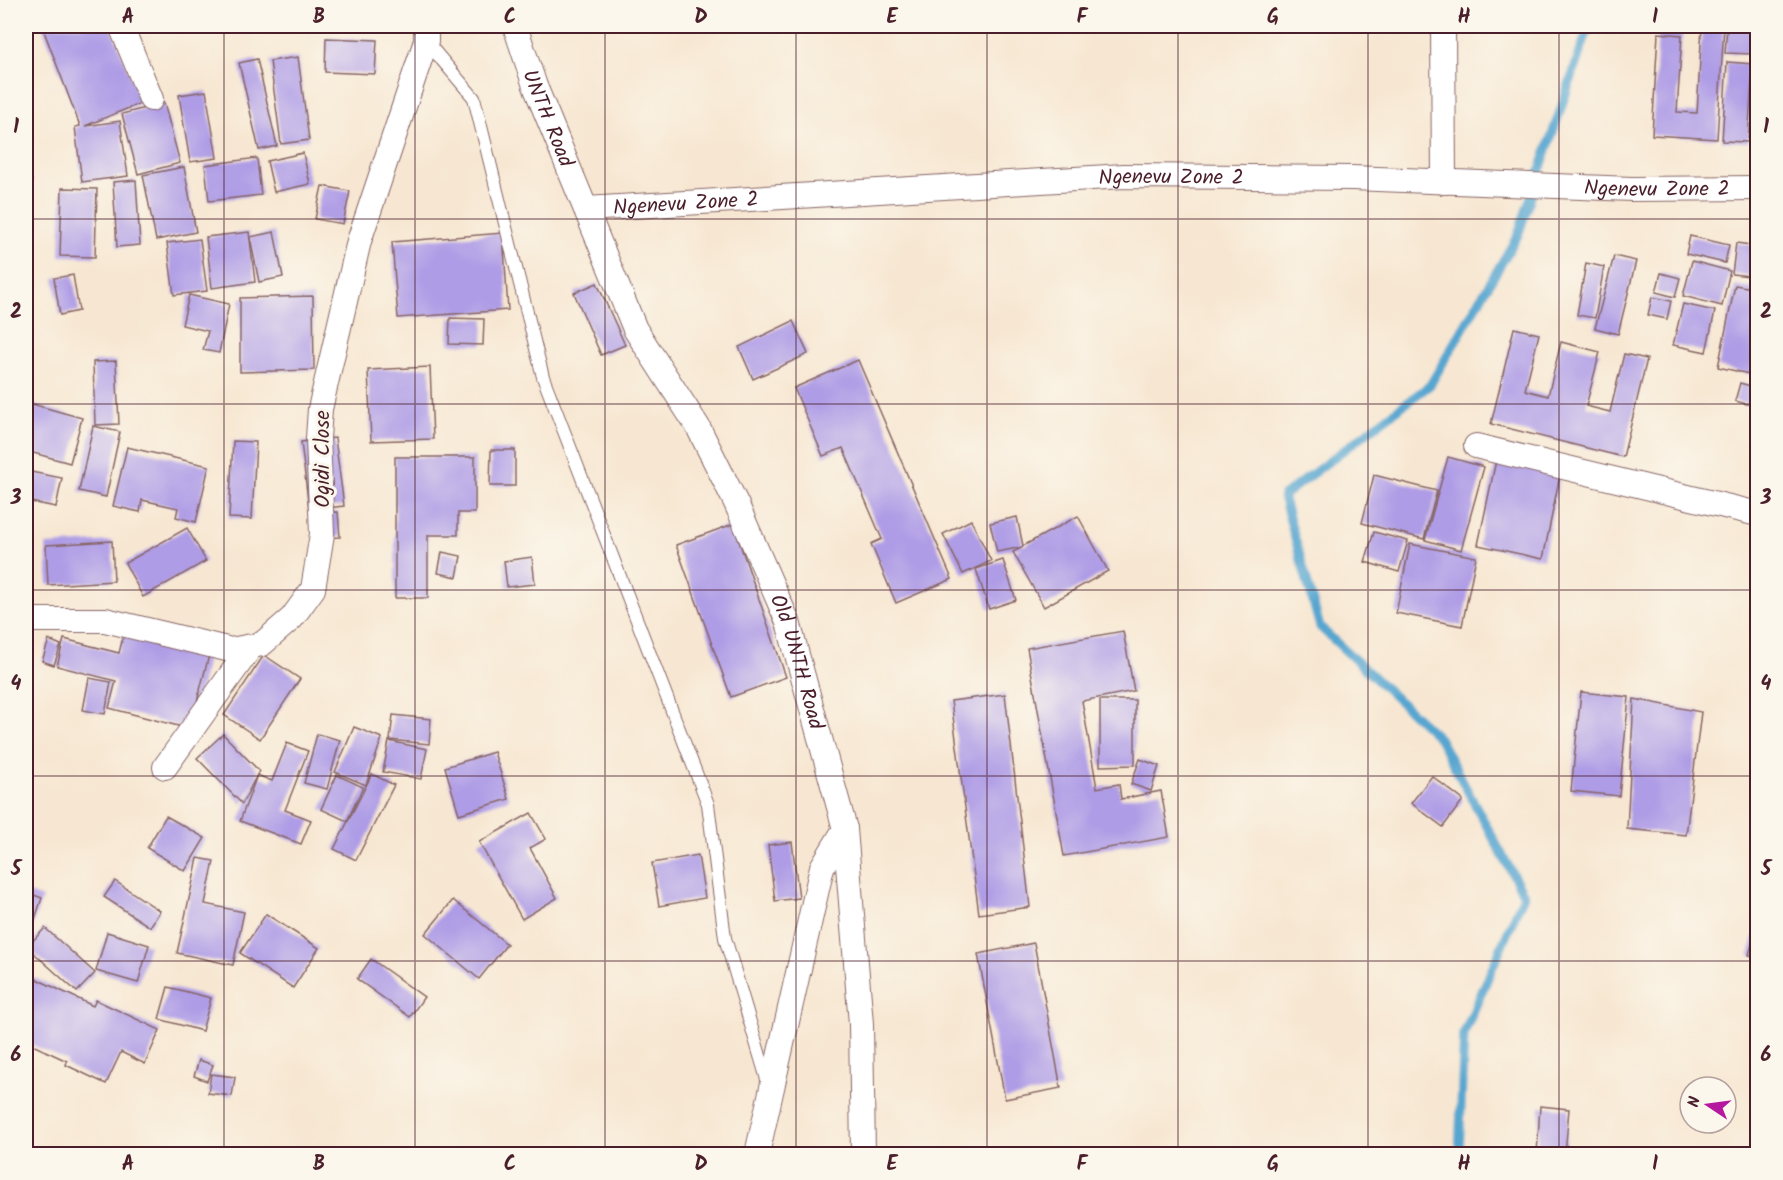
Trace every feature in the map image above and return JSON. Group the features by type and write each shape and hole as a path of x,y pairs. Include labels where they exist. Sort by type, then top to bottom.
{"street":[{"path":"121,26 151,99"},
{"name":"UNTH Road","path":"514,26 535,86 586,209"},
{"path":"1443,26 1444,182"},
{"name":"Ogidi Close","path":"250,648 262,644 292,618 313,589 322,534 318,438 320,409 359,241 426,33"},
{"name":"Ngenevu Zone 2","path":"586,209 1124,176 1556,186 1758,188"},
{"name":"Old UNTH Road","path":"586,209 635,329 698,427 736,503 788,622 844,829 861,1024 863,1155"},
{"path":"1476,446 1758,514"},
{"path":"26,620 105,620 231,650 250,648"},
{"path":"165,767 250,648"},
{"path":"757,1155 822,867 844,829"}],"lane":[{"path":"426,33 474,98 543,377 708,804 725,938 772,1096"}],"building":[{"path":"42,26 111,26 141,103 85,126 120,121 128,176 82,182 75,127 80,126"},
{"path":"1702,26 1724,26 1717,139 1652,135 1658,33 1682,35 1677,112 1697,113"},
{"path":"1727,26 1756,26 1754,54 1725,53"},
{"path":"326,38 377,40 375,74 325,72"},
{"path":"298,57 309,140 281,144 270,61"},
{"path":"257,59 277,146 259,150 239,63"},
{"path":"1727,62 1753,64 1748,142 1722,141"},
{"path":"206,91 217,158 190,162 179,95"},
{"path":"164,103 180,163 138,174 122,114"},
{"path":"303,153 310,184 274,192 267,161"},
{"path":"26,156 32,181 26,183"},
{"path":"257,158 261,195 209,201 205,165"},
{"path":"184,167 196,232 156,240 143,175"},
{"path":"136,180 140,245 117,247 113,182"},
{"path":"322,186 350,191 343,224 315,219"},
{"path":"62,188 97,189 95,257 60,256"},
{"path":"26,204 30,267 26,267"},
{"path":"249,232 255,282 212,288 206,237"},
{"path":"274,232 283,277 259,282 250,237"},
{"path":"503,233 508,310 398,318 392,242"},
{"path":"1690,236 1729,245 1725,263 1686,254"},
{"path":"200,239 207,291 174,295 167,243"},
{"path":"1736,243 1758,246 1758,277 1732,274"},
{"path":"1614,256 1636,261 1618,334 1595,328"},
{"path":"1692,261 1730,271 1722,306 1683,296"},
{"path":"1586,263 1604,267 1595,318 1577,315"},
{"path":"1661,273 1680,278 1675,297 1656,292"},
{"path":"73,275 79,311 60,315 54,278"},
{"path":"597,283 625,345 601,355 574,293"},
{"path":"1735,285 1758,289 1758,376 1718,367"},
{"path":"189,295 229,304 219,353 203,350 208,331 182,325"},
{"path":"313,296 314,370 240,372 240,298"},
{"path":"1652,297 1671,301 1667,319 1648,315"},
{"path":"1683,304 1715,311 1706,352 1673,345"},
{"path":"450,318 484,319 483,345 449,344"},
{"path":"793,321 808,354 753,379 739,347"},
{"path":"1514,328 1539,334 1525,390 1548,396 1561,342 1600,352 1586,406 1610,412 1624,354 1647,359 1623,457 1491,424"},
{"path":"858,360 952,579 896,603 871,544 882,539 843,448 823,456 794,388"},
{"path":"116,361 119,424 95,425 93,362"},
{"path":"430,367 433,439 371,441 368,370"},
{"path":"1740,383 1758,388 1758,407 1735,401"},
{"path":"32,404 82,418 70,463 26,451 26,430"},
{"path":"93,426 120,432 106,497 79,491"},
{"path":"335,438 344,506 309,510 301,442"},
{"path":"233,441 256,442 252,519 229,518"},
{"path":"127,447 209,466 196,522 176,517 178,508 142,500 140,512 113,506"},
{"path":"491,450 515,450 515,486 490,486"},
{"path":"1498,451 1562,465 1543,559 1478,545"},
{"path":"395,457 475,457 475,513 458,513 458,535 428,535 428,598 395,598"},
{"path":"1448,457 1484,467 1461,550 1425,540"},
{"path":"31,472 62,478 56,507 26,501"},
{"path":"1374,475 1437,491 1424,539 1362,523"},
{"path":"338,512 340,537 316,538 315,513"},
{"path":"1078,516 1108,571 1044,607 1013,552 1023,547 997,552 990,523 1017,517 1023,546"},
{"path":"971,520 991,561 963,574 943,534"},
{"path":"733,524 786,677 731,697 676,545"},
{"path":"187,528 206,561 143,597 125,563"},
{"path":"1374,532 1408,541 1399,572 1365,562"},
{"path":"112,541 114,581 48,585 46,545"},
{"path":"1410,544 1476,557 1462,626 1396,613"},
{"path":"442,552 461,556 457,577 438,573"},
{"path":"532,557 535,584 507,587 504,561"},
{"path":"1003,560 1016,600 989,609 976,569"},
{"path":"26,568 34,598 26,600"},
{"path":"1123,631 1134,691 1082,701 1097,788 1119,784 1121,799 1161,791 1169,837 1064,856 1027,648"},
{"path":"124,633 209,655 190,729 109,708 116,681 57,666 64,639 119,653"},
{"path":"49,640 61,645 54,665 42,661"},
{"path":"26,648 30,649 27,676 26,676"},
{"path":"264,655 300,679 260,739 224,715"},
{"path":"89,678 111,682 105,714 83,710"},
{"path":"1581,692 1629,697 1619,796 1571,791"},
{"path":"1005,694 1030,907 979,914 951,701"},
{"path":"1634,699 1701,712 1686,835 1627,829"},
{"path":"1100,700 1135,700 1135,765 1100,766"},
{"path":"393,715 431,719 429,744 390,740"},
{"path":"354,727 382,738 366,785 335,772"},
{"path":"223,734 259,771 242,804 197,758"},
{"path":"317,734 340,740 327,789 304,783"},
{"path":"389,741 427,749 421,779 383,772"},
{"path":"287,743 308,751 285,810 311,820 301,844 240,821 257,775 272,781"},
{"path":"494,752 509,799 459,814 445,767"},
{"path":"1140,759 1159,766 1151,791 1131,784"},
{"path":"372,774 394,785 356,860 334,849"},
{"path":"337,775 363,787 347,821 321,809"},
{"path":"1432,776 1463,800 1443,827 1411,803"},
{"path":"531,813 546,839 530,848 557,898 522,919 479,842"},
{"path":"166,816 205,838 185,871 147,848"},
{"path":"792,842 799,898 775,901 768,845"},
{"path":"698,855 705,898 659,906 652,863"},
{"path":"198,858 214,861 205,904 244,912 233,965 177,953"},
{"path":"115,881 160,911 150,927 104,897"},
{"path":"26,892 42,898 26,946"},
{"path":"453,900 507,944 479,979 425,934"},
{"path":"266,914 319,948 293,988 240,953"},
{"path":"1758,923 1758,957 1749,955"},
{"path":"45,928 95,973 77,992 27,947"},
{"path":"107,932 149,945 138,983 96,971"},
{"path":"1034,943 1061,1088 1005,1099 978,954"},
{"path":"371,959 424,997 410,1017 357,979"},
{"path":"26,974 93,1006 96,1000 160,1030 145,1064 121,1052 106,1084 66,1065 67,1061 26,1042"},
{"path":"168,987 211,998 202,1031 159,1019"},
{"path":"199,1060 213,1065 207,1081 194,1076"},
{"path":"211,1074 235,1077 232,1096 208,1093"},
{"path":"1540,1106 1569,1109 1565,1154 1537,1154"}],"waterway":[{"path":"1459,1154 1464,1033 1524,895 1439,738 1320,627 1283,496 1430,385 1518,235 1589,26"}]}
